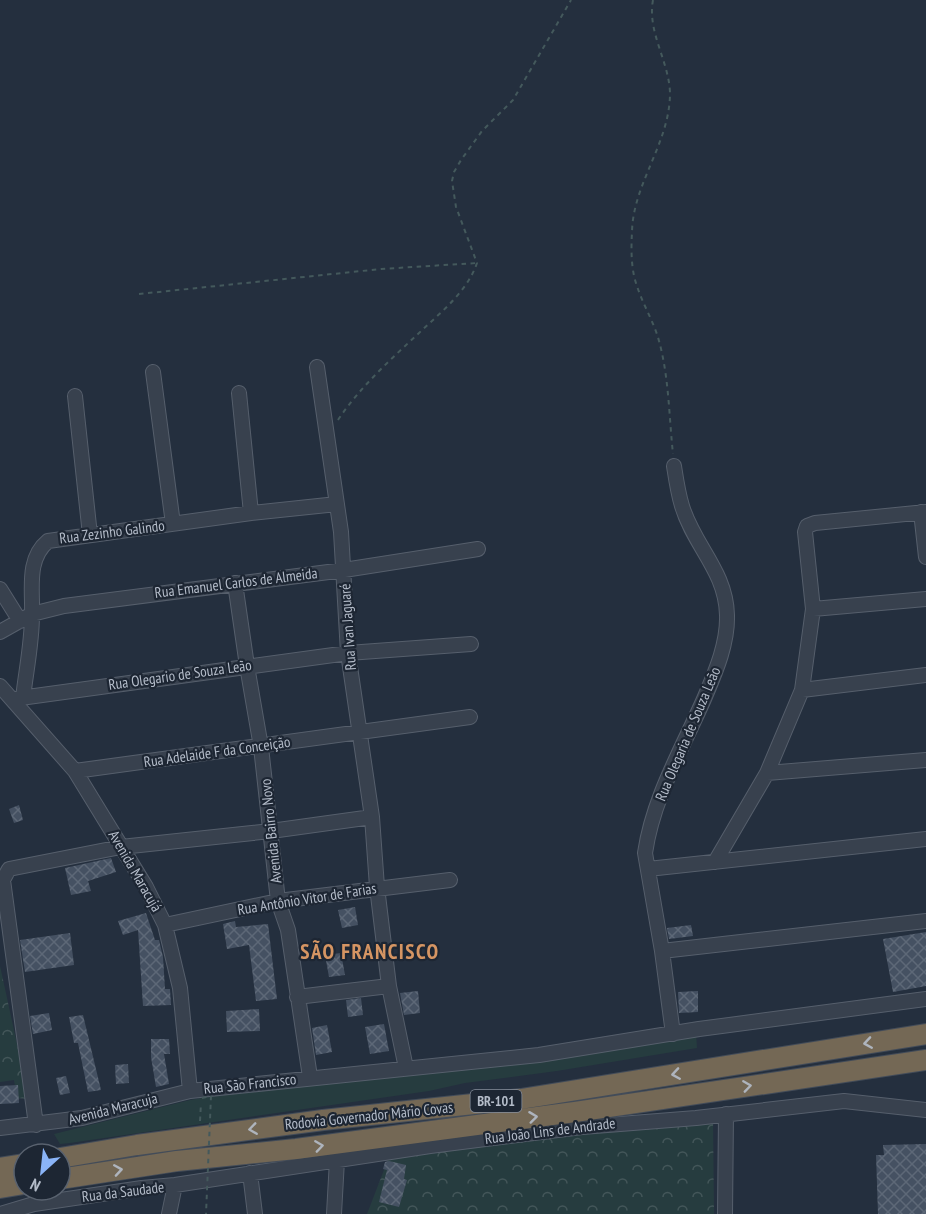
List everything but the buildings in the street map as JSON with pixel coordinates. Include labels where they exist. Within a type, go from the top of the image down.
[{"type":"highway","name":"Rodovia Governador Mário Covas","points":[[72,1156],[322,1120],[521,1099],[926,1034]]},
{"type":"highway","name":"Rodovia Governador Mário Covas","points":[[72,1177],[177,1161],[296,1149],[575,1112],[926,1060]]},
{"type":"street","name":"Rua Ivan Jaguaré","points":[[317,368],[337,504],[344,570],[348,653],[372,817],[390,986],[406,1068]]},
{"type":"street","points":[[153,372],[173,524]]},
{"type":"street","points":[[239,393],[251,513]]},
{"type":"street","points":[[75,396],[90,535]]},
{"type":"street","name":"Rua Olegaria de Souza Leão","points":[[672,1034],[662,951],[645,853],[650,826],[662,790],[715,674],[724,644],[727,617],[720,578],[682,507],[675,466]]},
{"type":"street","name":"Rua Zezinho Galindo","points":[[18,699],[31,581],[39,551],[44,544],[54,539],[337,504]]},
{"type":"street","points":[[715,862],[767,773],[802,690],[813,609],[805,532],[807,526],[815,523],[924,512],[926,557]]},
{"type":"street","name":"Rua Emanuel Carlos de Almeida","points":[[0,633],[26,618],[64,606],[344,570],[478,549]]},
{"type":"street","name":"Avenida Bairro Novo","points":[[235,583],[261,747],[278,901],[288,930],[310,1077]]},
{"type":"street","points":[[0,589],[26,618]]},
{"type":"street","points":[[813,609],[926,599]]},
{"type":"street","name":"Rua Olegario de Souza Leão","points":[[18,699],[348,653],[471,644]]},
{"type":"street","points":[[802,690],[926,675]]},
{"type":"street","name":"Avenida Maracujá","points":[[0,686],[18,699],[75,771],[146,887],[165,925],[180,988],[196,1094]]},
{"type":"street","name":"Rua Adelaide F da Conceição","points":[[75,771],[470,717]]},
{"type":"street","points":[[767,773],[926,760]]},
{"type":"street","points":[[36,1125],[8,928],[4,876],[9,869],[121,847],[271,831],[372,817]]},
{"type":"street","points":[[648,869],[926,839]]},
{"type":"street","name":"Rua Antônio Vitor de Farias","points":[[165,925],[278,901],[450,880]]},
{"type":"street","points":[[662,951],[926,921]]},
{"type":"street","points":[[297,997],[390,986]]},
{"type":"street","name":"Rua São Francisco","points":[[196,1094],[310,1077],[539,1055],[926,999]]},
{"type":"street","name":"Avenida Maracuja","points":[[0,1128],[82,1118],[196,1094]]},
{"type":"street","name":"Rua João Lins de Andrade","points":[[175,1185],[582,1126],[657,1122],[844,1101],[926,1110]]},
{"type":"street","points":[[725,1214],[726,1114]]},
{"type":"street","points":[[334,1214],[337,1160]]},
{"type":"street","points":[[250,1173],[255,1214]]},
{"type":"street","points":[[169,1214],[175,1185]]},
{"type":"street","name":"Rua da Saudade","points":[[0,1214],[34,1204],[175,1185]]},
{"type":"path","points":[[338,421],[358,394],[382,369],[458,296],[472,275],[477,263],[452,193],[454,172],[482,131],[513,100],[571,0]]},
{"type":"path","points":[[653,0],[651,18],[670,92],[663,136],[646,174],[637,202],[632,230],[632,266],[636,285],[658,339],[663,358],[675,466]]},
{"type":"path","points":[[139,294],[381,269],[477,263]]},
{"type":"path","points":[[200,1136],[196,1094],[211,1096],[206,1214]]},
{"type":"green space","points":[[0,966],[29,1099],[17,1098],[14,1080],[0,1082]]},
{"type":"green space","points":[[696,1032],[697,1048],[557,1071],[72,1143],[59,1142],[54,1134],[190,1100],[304,1081]]},
{"type":"green space","points":[[713,1120],[714,1214],[367,1214],[389,1157],[603,1126]]},
{"type":"district","name":"SÃO FRANCISCO","points":[[370,952]]}]
